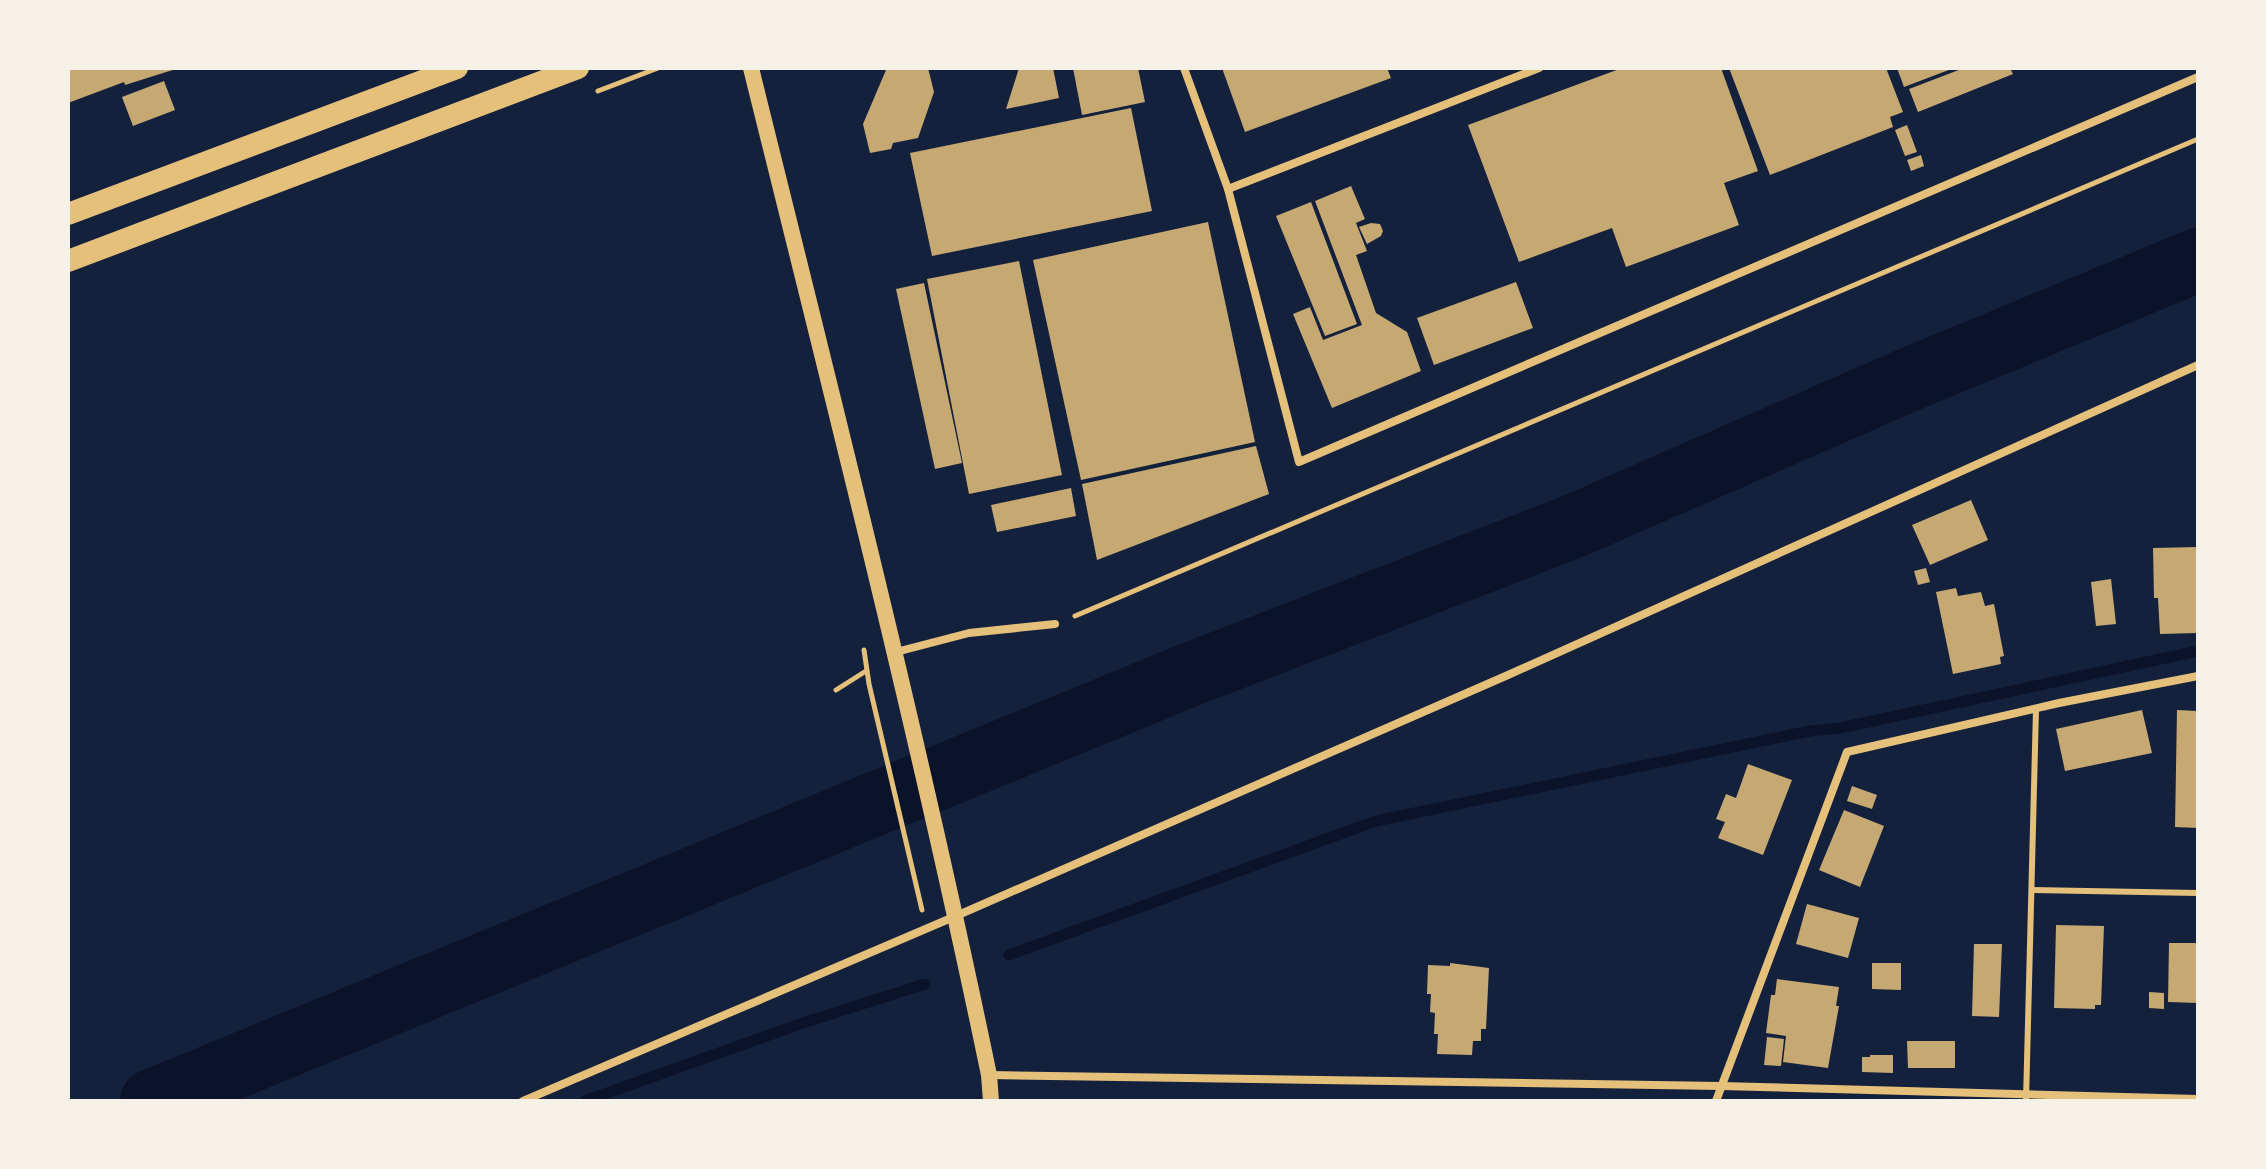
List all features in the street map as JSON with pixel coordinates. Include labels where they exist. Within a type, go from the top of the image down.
[{"type":"highway","points":[[68,214],[457,68]]},
{"type":"highway","points":[[68,261],[578,68]]},
{"type":"main road","points":[[751,68],[898,660],[956,916],[989,1075],[991,1101]]},
{"type":"street","points":[[1184,68],[1228,189],[1299,462],[2198,77]]},
{"type":"street","points":[[1228,189],[1539,68]]},
{"type":"street","points":[[523,1101],[1508,675],[2198,365]]},
{"type":"street","points":[[898,660],[969,633],[1055,624]]},
{"type":"street","points":[[1716,1101],[1847,752],[2198,676]]},
{"type":"street","points":[[989,1075],[1721,1086],[2026,1098],[2198,1099]]},
{"type":"lane","points":[[2026,1098],[2036,709]]},
{"type":"lane","points":[[2032,890],[2198,893]]},
{"type":"path","points":[[1055,624],[2198,139]]},
{"type":"path","points":[[836,690],[898,660]]},
{"type":"path","points":[[869,684],[914,878]]},
{"type":"building","points":[[68,68],[179,68],[125,85],[124,82],[68,103]]},
{"type":"building","points":[[928,68],[934,92],[918,138],[893,143],[891,149],[870,153],[863,124],[886,70]]},
{"type":"building","points":[[1019,68],[1053,68],[1059,98],[1006,109]]},
{"type":"building","points":[[1073,68],[1138,68],[1145,102],[1082,115]]},
{"type":"building","points":[[1222,68],[1387,68],[1391,78],[1245,132]]},
{"type":"building","points":[[1622,68],[1721,68],[1758,171],[1724,183],[1739,225],[1626,267],[1612,228],[1519,262],[1468,125]]},
{"type":"building","points":[[1729,68],[1886,68],[1903,112],[1890,117],[1893,127],[1770,175]]},
{"type":"building","points":[[1897,68],[1954,68],[1904,87]]},
{"type":"building","points":[[1964,68],[2010,68],[2013,74],[1918,112],[1909,89]]},
{"type":"building","points":[[164,81],[175,110],[133,126],[122,97]]},
{"type":"building","points":[[1131,108],[1152,211],[932,256],[910,153]]},
{"type":"building","points":[[1907,125],[1917,152],[1905,156],[1895,130]]},
{"type":"building","points":[[1921,155],[1924,166],[1911,171],[1907,160]]},
{"type":"building","points":[[1351,186],[1365,219],[1356,223],[1367,251],[1356,255],[1376,313],[1407,332],[1421,371],[1332,408],[1293,314],[1310,307],[1323,340],[1362,325],[1315,201]]},
{"type":"building","points":[[1311,202],[1357,324],[1325,336],[1276,216]]},
{"type":"building","points":[[1208,222],[1255,442],[1081,480],[1033,260]]},
{"type":"building","points":[[1380,224],[1383,231],[1381,236],[1367,244],[1359,227]]},
{"type":"building","points":[[1019,261],[1062,475],[969,494],[927,279]]},
{"type":"building","points":[[1516,282],[1533,328],[1434,365],[1417,318]]},
{"type":"building","points":[[924,283],[962,463],[935,469],[896,289]]},
{"type":"building","points":[[1256,446],[1269,494],[1097,560],[1082,484]]},
{"type":"building","points":[[1071,488],[1076,516],[997,532],[991,505]]},
{"type":"building","points":[[1971,500],[1988,540],[1930,565],[1912,525]]},
{"type":"building","points":[[2198,547],[2198,633],[2160,634],[2158,598],[2154,598],[2153,548]]},
{"type":"building","points":[[1926,568],[1930,582],[1918,585],[1914,571]]},
{"type":"building","points":[[2111,579],[2116,624],[2096,626],[2091,582]]},
{"type":"building","points":[[1956,588],[1958,596],[1981,592],[1985,606],[1994,604],[2004,656],[2000,657],[2001,664],[1953,674],[1936,592]]},
{"type":"building","points":[[2142,710],[2152,753],[2065,771],[2056,729]]},
{"type":"building","points":[[2177,710],[2198,711],[2198,828],[2175,827]]},
{"type":"building","points":[[1748,764],[1792,780],[1763,855],[1718,838],[1725,822],[1716,819],[1726,794],[1736,798]]},
{"type":"building","points":[[1852,786],[1877,795],[1872,809],[1847,801]]},
{"type":"building","points":[[1844,810],[1884,826],[1860,887],[1819,870]]},
{"type":"building","points":[[1807,904],[1859,918],[1848,958],[1796,944]]},
{"type":"building","points":[[2056,925],[2104,926],[2101,1005],[2095,1005],[2095,1009],[2054,1008]]},
{"type":"building","points":[[2169,943],[2198,943],[2198,1003],[2168,1002]]},
{"type":"building","points":[[1974,944],[2002,944],[1999,1017],[1972,1016]]},
{"type":"building","points":[[1450,963],[1489,968],[1486,1029],[1481,1029],[1481,1041],[1473,1041],[1472,1055],[1437,1054],[1435,1013],[1430,1012],[1431,994],[1427,994],[1428,965],[1450,966]]},
{"type":"building","points":[[1872,963],[1901,963],[1901,990],[1872,989]]},
{"type":"building","points":[[1777,979],[1839,987],[1836,1006],[1839,1006],[1828,1068],[1783,1062],[1786,1036],[1766,1033],[1771,995],[1775,995]]},
{"type":"building","points":[[2149,992],[2164,993],[2164,1009],[2149,1008]]},
{"type":"building","points":[[1767,1037],[1784,1039],[1781,1066],[1764,1065]]},
{"type":"building","points":[[1907,1041],[1955,1041],[1955,1068],[1908,1068]]},
{"type":"building","points":[[1893,1055],[1893,1073],[1862,1072],[1862,1057]]},
{"type":"waterway","points":[[152,1101],[1189,675],[1574,526],[1908,380],[2198,260]]},
{"type":"waterway","points":[[1009,955],[1376,821],[1810,731],[1840,728],[2198,651]]},
{"type":"waterway","points":[[585,1101],[803,1023],[925,984]]}]
